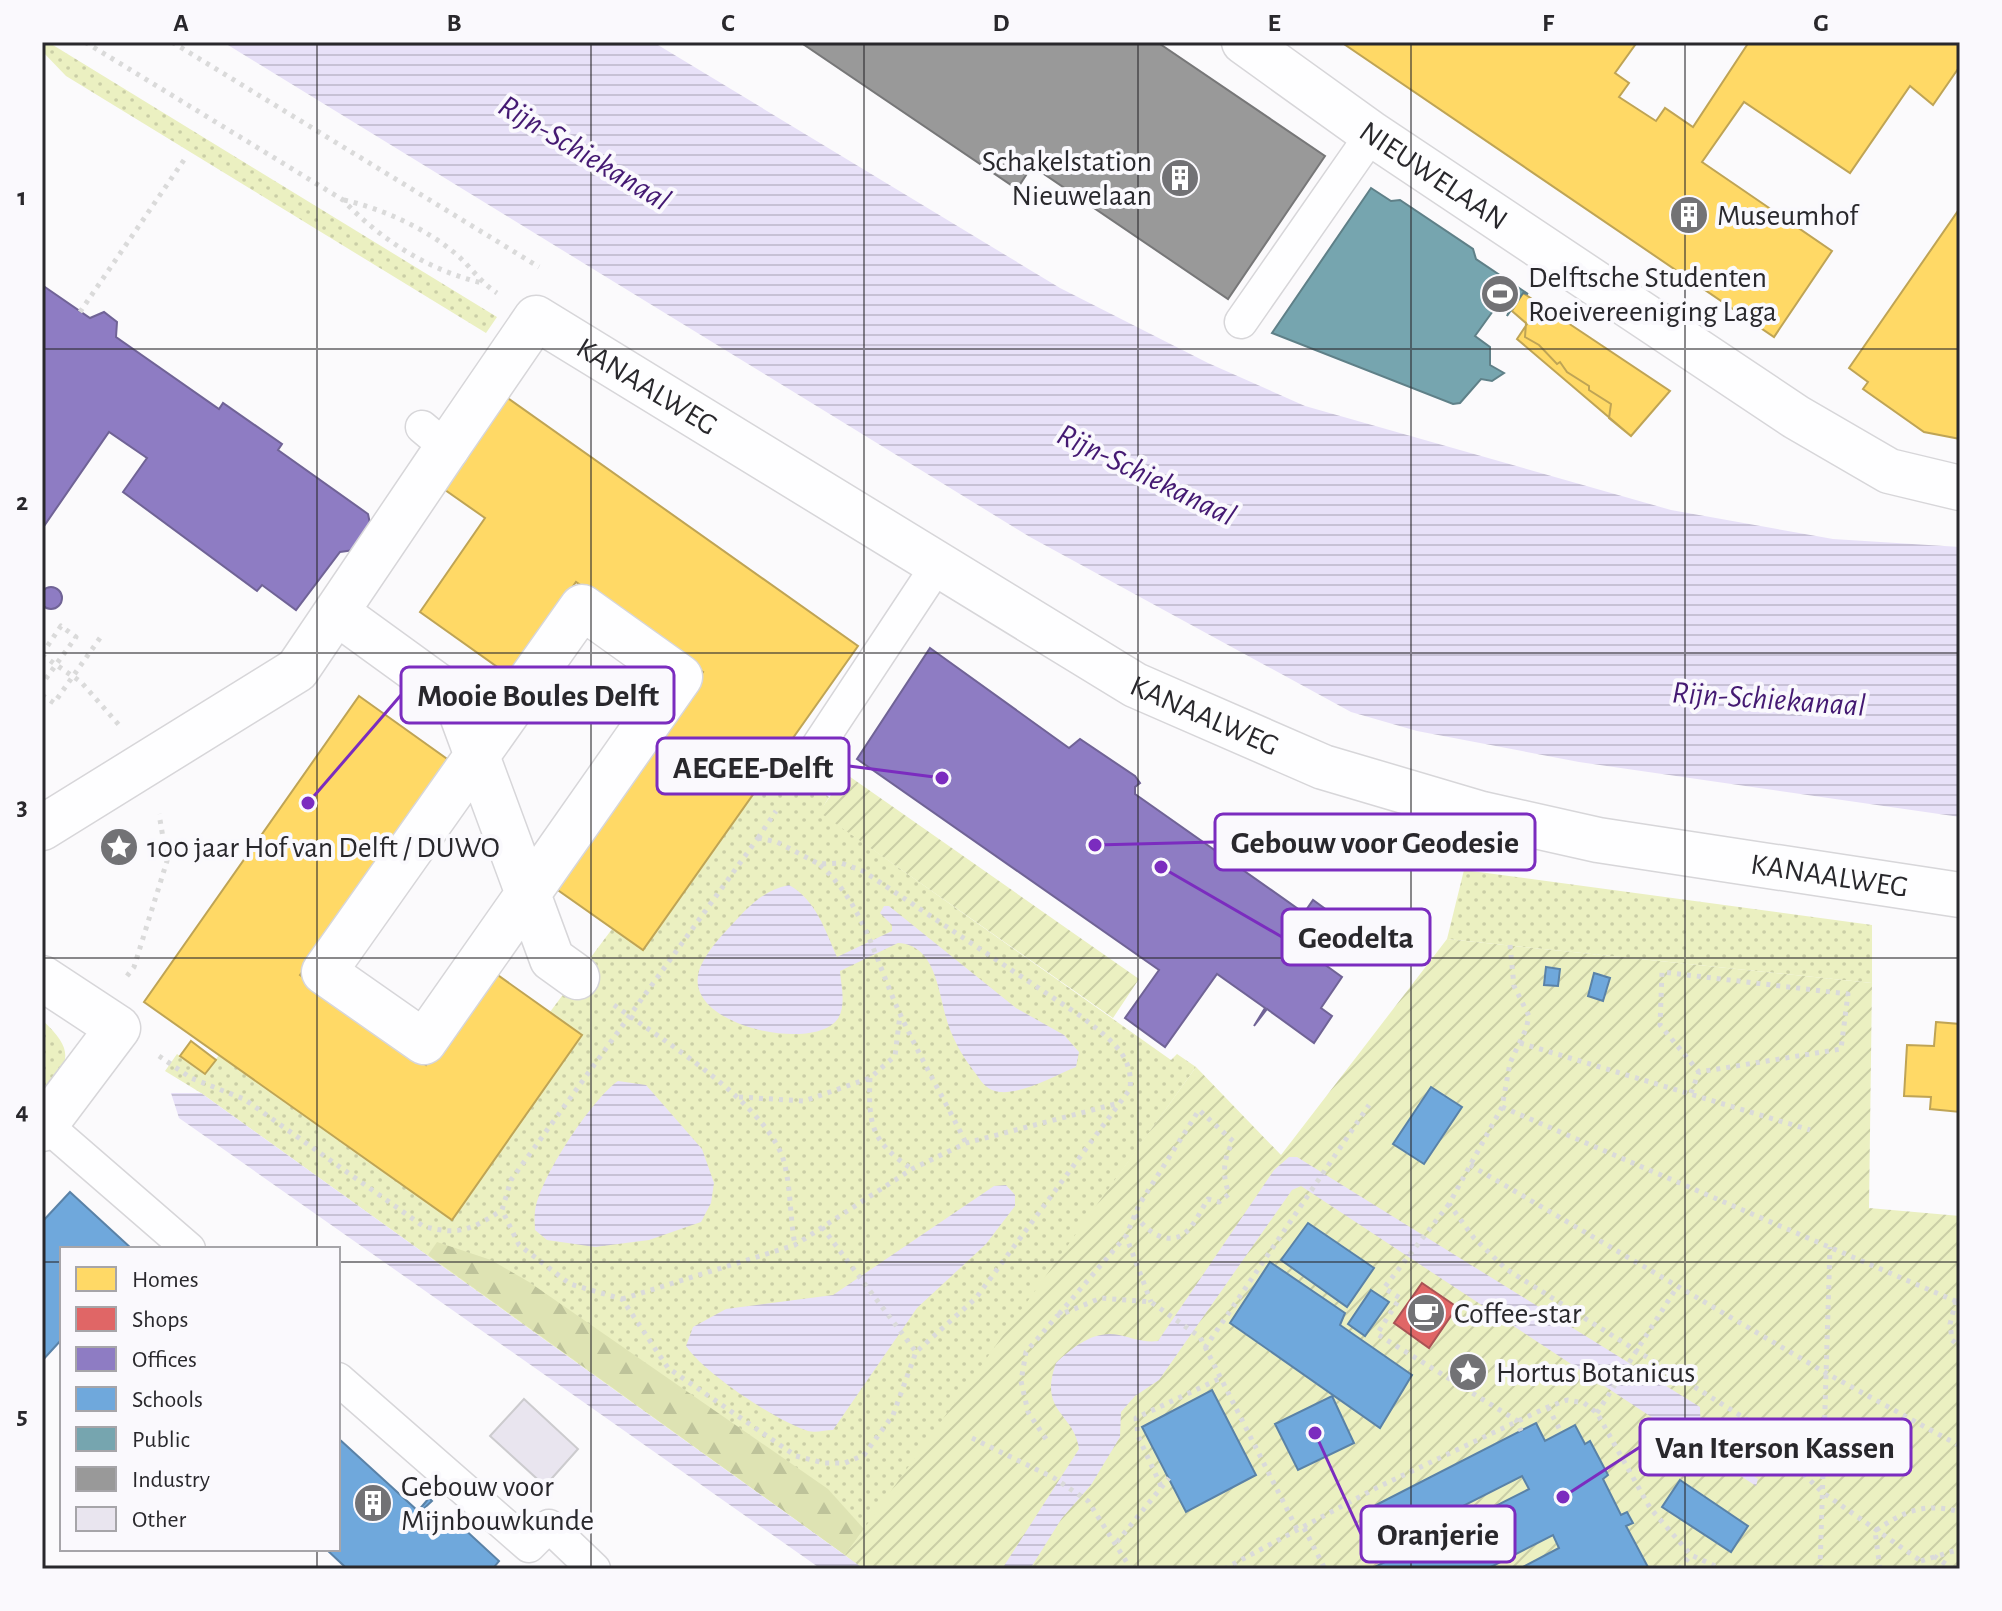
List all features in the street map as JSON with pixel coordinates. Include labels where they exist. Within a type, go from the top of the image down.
[{"type":"street","name":"NIEUWELAAN","points":[[1244,42],[1372,134],[1796,417],[1889,471],[1960,488]]},
{"type":"street","name":"KANAALWEG","points":[[336,612],[434,438],[536,318],[1135,685],[1323,767],[1482,814],[1598,840],[1960,895]]},
{"type":"street","points":[[582,607],[680,677],[528,893],[424,1042],[324,972],[582,607]]},
{"type":"street","points":[[42,828],[297,670],[336,612],[456,699],[552,959],[593,989]]},
{"type":"street","points":[[42,978],[118,1028],[44,1127]]},
{"type":"lane","points":[[1241,322],[1372,134]]},
{"type":"lane","points":[[798,776],[937,566]]},
{"type":"lane","points":[[44,1127],[187,1247]]},
{"type":"lane","points":[[340,1381],[529,1546],[549,1526],[594,1569]]},
{"type":"path","points":[[85,42],[343,200],[370,228],[445,275],[482,283],[456,254],[382,209],[343,200]]},
{"type":"path","points":[[172,42],[541,268]]},
{"type":"path","points":[[80,312],[184,160]]},
{"type":"path","points":[[42,684],[57,664],[76,637],[61,626],[42,654],[57,664],[73,676],[150,761],[167,861],[134,967],[97,1015]]},
{"type":"path","points":[[42,695],[54,703],[100,638]]},
{"type":"path","points":[[170,1063],[191,1078],[244,1099],[423,1226],[453,1234],[479,1226],[502,1210],[511,1180],[758,838],[777,842],[819,864],[842,884],[880,961],[900,1015],[966,1143]]},
{"type":"path","points":[[622,1299],[668,1368],[796,1456],[824,1463],[845,1463],[864,1455],[893,1415],[916,1352],[976,1298],[1130,1089],[1132,1072],[1127,1060],[1115,1044],[1082,1017],[863,871],[841,863],[819,864]]},
{"type":"path","points":[[1510,945],[1514,986],[1529,1016],[1510,1063],[1502,1107],[1449,1204],[1384,1288],[1400,1298],[1377,1334],[1516,1420],[1521,1431]]},
{"type":"path","points":[[1662,972],[1848,994],[1841,1049],[1699,1072],[1660,1025],[1662,972]]},
{"type":"path","points":[[593,989],[738,1097],[766,1124],[785,1164],[795,1245]]},
{"type":"path","points":[[738,1097],[804,1101],[870,1078],[895,1056],[900,1015]]},
{"type":"path","points":[[1520,1043],[1810,1130]]},
{"type":"path","points":[[1691,1093],[1699,1072]]},
{"type":"path","points":[[870,1078],[869,1113],[884,1150],[912,1169]]},
{"type":"path","points":[[502,1210],[519,1245],[570,1284],[622,1299],[795,1245],[912,1169],[966,1143],[1120,1103]]},
{"type":"path","points":[[1205,1348],[1369,1105]]},
{"type":"path","points":[[1502,1107],[1958,1302],[1950,1324],[1952,1340],[1960,1347]]},
{"type":"path","points":[[1046,1439],[1028,1412],[1021,1381],[1026,1352],[1126,1236],[1135,1215],[1199,1110],[1233,1141],[1225,1157],[1223,1176],[1229,1194],[1219,1202],[1208,1199],[1186,1233],[1168,1238],[1150,1232],[1135,1215]]},
{"type":"path","points":[[1470,1165],[1826,1373],[1960,1446]]},
{"type":"path","points":[[1449,1204],[1474,1238],[1506,1269],[1635,1353],[1749,1421],[1822,1492],[1921,1561]]},
{"type":"path","points":[[822,1227],[916,1352]]},
{"type":"path","points":[[1126,1236],[1151,1302]]},
{"type":"path","points":[[1820,1569],[1830,1247]]},
{"type":"path","points":[[1597,1413],[1677,1287]]},
{"type":"path","points":[[1057,1316],[1101,1298],[1151,1302],[1200,1337],[1219,1379],[1325,1569]]},
{"type":"path","points":[[1161,1486],[1138,1436],[1136,1418],[1219,1379]]},
{"type":"path","points":[[1224,1569],[1378,1487],[1516,1420],[1567,1400],[1584,1403],[1597,1413],[1650,1508],[1691,1555],[1722,1569]]},
{"type":"path","points":[[1548,1407],[1561,1432]]},
{"type":"path","points":[[972,1438],[1054,1478],[1088,1501],[1117,1542],[1131,1569]]},
{"type":"path","points":[[1117,1542],[1169,1478]]},
{"type":"path","points":[[1875,1531],[1901,1513],[1930,1505],[1960,1512]]},
{"type":"path","points":[[1875,1531],[1880,1569]]},
{"type":"path","points":[[1921,1561],[1960,1549]]},
{"type":"path","points":[[1950,1551],[1960,1557]]},
{"type":"path","points":[[1679,1569],[1691,1555]]},
{"type":"path","points":[[1934,1556],[1953,1569]]},
{"type":"path","points":[[1920,1569],[1921,1561]]},
{"type":"green space","points":[[42,42],[48,42],[497,317],[486,333],[66,76],[42,51]]},
{"type":"green space","points":[[776,761],[829,797],[820,812],[1171,1060],[1177,1054],[1196,1067],[1066,1249],[864,1569],[201,1093],[165,1071],[177,1054],[205,1074],[219,1055],[452,1219],[582,1035],[550,1012],[612,929],[643,950]]},
{"type":"green space","points":[[846,774],[1139,979],[1113,1018],[819,812]]},
{"type":"green space","points":[[1464,870],[1872,925],[1872,983],[1447,939]]},
{"type":"green space","name":"Hortus Botanicus","points":[[1447,939],[1872,983],[1869,1208],[1960,1216],[1960,1569],[862,1569],[845,1555],[1196,1067],[1281,1155]]},
{"type":"green space","points":[[42,1020],[60,1040],[65,1057],[59,1075],[42,1096]]},
{"type":"green space","points":[[437,1242],[491,1260],[529,1282],[828,1489],[864,1529],[845,1555],[428,1255]]},
{"type":"water","name":"Rijn-Schiekanaal","points":[[223,42],[653,42],[1060,288],[1208,363],[1305,406],[1671,510],[1833,539],[1960,547],[1960,817],[1579,762],[1417,731],[1351,712],[1030,537]]},
{"type":"water","points":[[789,885],[813,907],[837,957],[892,931],[892,925],[880,913],[884,906],[889,906],[1016,1008],[1064,1035],[1079,1052],[1076,1067],[1018,1090],[1000,1092],[989,1088],[953,1038],[930,964],[912,946],[898,943],[840,971],[841,1012],[834,1023],[819,1031],[773,1033],[727,1018],[709,1005],[699,989],[701,966],[719,939],[747,909],[770,892]]},
{"type":"water","points":[[618,1081],[646,1085],[702,1149],[714,1183],[711,1203],[701,1222],[649,1240],[595,1247],[547,1240],[535,1230],[538,1198],[568,1141],[594,1105]]},
{"type":"water","points":[[171,1093],[201,1093],[864,1569],[821,1569],[179,1118]]},
{"type":"water","points":[[1289,1157],[1297,1157],[1700,1407],[1701,1439],[1758,1479],[1756,1486],[1301,1186],[1292,1190],[1159,1380],[1135,1396],[1121,1412],[1120,1437],[1091,1485],[1062,1518],[1030,1569],[1002,1569],[1079,1449],[1076,1437],[1051,1392],[1056,1363],[1077,1346],[1101,1335],[1158,1341],[1274,1170]]},
{"type":"water","points":[[1006,1185],[1015,1195],[1015,1206],[986,1244],[917,1308],[833,1430],[808,1431],[778,1417],[708,1370],[686,1346],[693,1327],[726,1309],[833,1295],[994,1186]]},
{"type":"building: Homes","name":"Museumhof","points":[[1341,42],[1630,42],[1635,45],[1615,73],[1629,83],[1619,97],[1656,121],[1665,108],[1693,127],[1749,42],[1960,42],[1960,66],[1933,105],[1910,86],[1850,173],[1744,102],[1702,162],[1832,251],[1774,337]]},
{"type":"building: Homes","points":[[1960,208],[1960,439],[1924,432],[1863,389],[1868,382],[1849,368]]},
{"type":"building: Homes","points":[[1523,293],[1670,391],[1631,436],[1609,418],[1611,404],[1589,390],[1589,386],[1525,337],[1526,323],[1512,311]]},
{"type":"building: Homes","points":[[1523,293],[1670,391],[1631,436],[1517,339],[1527,324],[1512,311]]},
{"type":"building: Homes","points":[[502,394],[858,646],[643,950],[552,886],[703,672],[576,582],[510,676],[420,612],[485,518],[438,485]]},
{"type":"building: Homes","points":[[359,696],[450,761],[300,975],[426,1065],[492,971],[582,1035],[452,1220],[144,1002]]},
{"type":"building: Homes","points":[[1936,1022],[1960,1024],[1960,1112],[1930,1109],[1931,1097],[1904,1096],[1907,1045],[1934,1046]]},
{"type":"building: Homes","points":[[191,1041],[216,1060],[205,1074],[180,1056]]},
{"type":"building: Shops","points":[[1422,1283],[1457,1307],[1429,1348],[1394,1323]]},
{"type":"building: Offices","points":[[42,285],[90,318],[104,312],[117,322],[116,337],[219,409],[223,403],[282,444],[278,450],[368,514],[372,533],[361,549],[340,552],[296,610],[262,585],[257,591],[123,492],[147,458],[109,432],[42,529]]},
{"type":"building: Offices","points":[[51,587],[59,590],[62,598],[59,606],[51,609],[43,606],[40,598],[43,590]]},
{"type":"building: Offices","points":[[930,648],[1069,748],[1080,739],[1135,776],[1140,783],[1135,787],[1135,794],[1304,913],[1313,900],[1350,927],[1324,964],[1342,977],[1321,1008],[1332,1016],[1314,1043],[1267,1009],[1254,1026],[1265,1008],[1217,974],[1165,1047],[1125,1018],[1159,970],[857,759]]},
{"type":"building: Schools","points":[[1546,967],[1560,969],[1558,986],[1544,985]]},
{"type":"building: Schools","points":[[1594,973],[1610,978],[1603,1001],[1588,996]]},
{"type":"building: Schools","points":[[1431,1087],[1462,1107],[1424,1164],[1393,1144]]},
{"type":"building: Schools","points":[[70,1192],[130,1247],[60,1247],[60,1341],[42,1361],[42,1222]]},
{"type":"building: Schools","points":[[1308,1223],[1374,1268],[1347,1307],[1281,1260]]},
{"type":"building: Schools","points":[[1270,1262],[1345,1313],[1340,1325],[1412,1375],[1380,1428],[1230,1323]]},
{"type":"building: Schools","points":[[1371,1290],[1389,1302],[1365,1336],[1348,1324]]},
{"type":"building: Schools","points":[[1212,1390],[1256,1475],[1186,1512],[1142,1427]]},
{"type":"building: Schools","points":[[1332,1396],[1354,1443],[1298,1470],[1275,1424]]},
{"type":"building: Schools","points":[[1536,1423],[1545,1441],[1575,1425],[1585,1444],[1590,1441],[1608,1475],[1603,1479],[1621,1515],[1627,1512],[1633,1523],[1626,1526],[1649,1569],[1519,1569],[1559,1548],[1553,1535],[1487,1569],[1371,1569],[1529,1489],[1522,1476],[1394,1541],[1376,1505]]},
{"type":"building: Schools","name":"Gebouw voor Mijnbouwkunde","points":[[340,1440],[418,1511],[429,1498],[432,1501],[419,1513],[436,1528],[448,1514],[499,1561],[495,1566],[498,1569],[342,1569],[344,1566],[328,1551],[340,1551]]},
{"type":"building: Schools","points":[[1680,1480],[1748,1526],[1731,1552],[1662,1507]]},
{"type":"building: Public","points":[[1371,188],[1391,201],[1400,200],[1473,249],[1476,259],[1528,294],[1523,293],[1507,316],[1509,311],[1498,304],[1475,336],[1490,347],[1490,365],[1504,373],[1492,381],[1481,379],[1460,403],[1453,404],[1272,333]]},
{"type":"building: Industry","name":"Schakelstation Nieuwelaan","points":[[800,42],[1157,42],[1325,156],[1228,299],[1032,166],[1017,189]]},
{"type":"building: Other","points":[[524,1399],[578,1449],[545,1486],[490,1436]]},
{"type":"place","name":"Schakelstation Nieuwelaan","points":[[1180,178]]},
{"type":"place","name":"Museumhof","points":[[1689,215]]},
{"type":"place","name":"Delftsche Studenten Roeivereeniging Laga","points":[[1500,294]]},
{"type":"place","name":"AEGEE-Delft","points":[[942,778]]},
{"type":"place","name":"Mooie Boules Delft","points":[[308,803]]},
{"type":"place","name":"Gebouw voor Geodesie","points":[[1095,845]]},
{"type":"place","name":"100 jaar Hof van Delft / DUWO","points":[[119,847]]},
{"type":"place","name":"Geodelta","points":[[1161,867]]},
{"type":"place","name":"Coffee-star","points":[[1426,1313]]},
{"type":"place","name":"Hortus Botanicus","points":[[1468,1372]]},
{"type":"place","name":"Oranjerie","points":[[1315,1433]]},
{"type":"place","name":"Van Iterson Kassen","points":[[1563,1497]]},
{"type":"place","name":"Gebouw voor Mijnbouwkunde","points":[[373,1503]]}]
